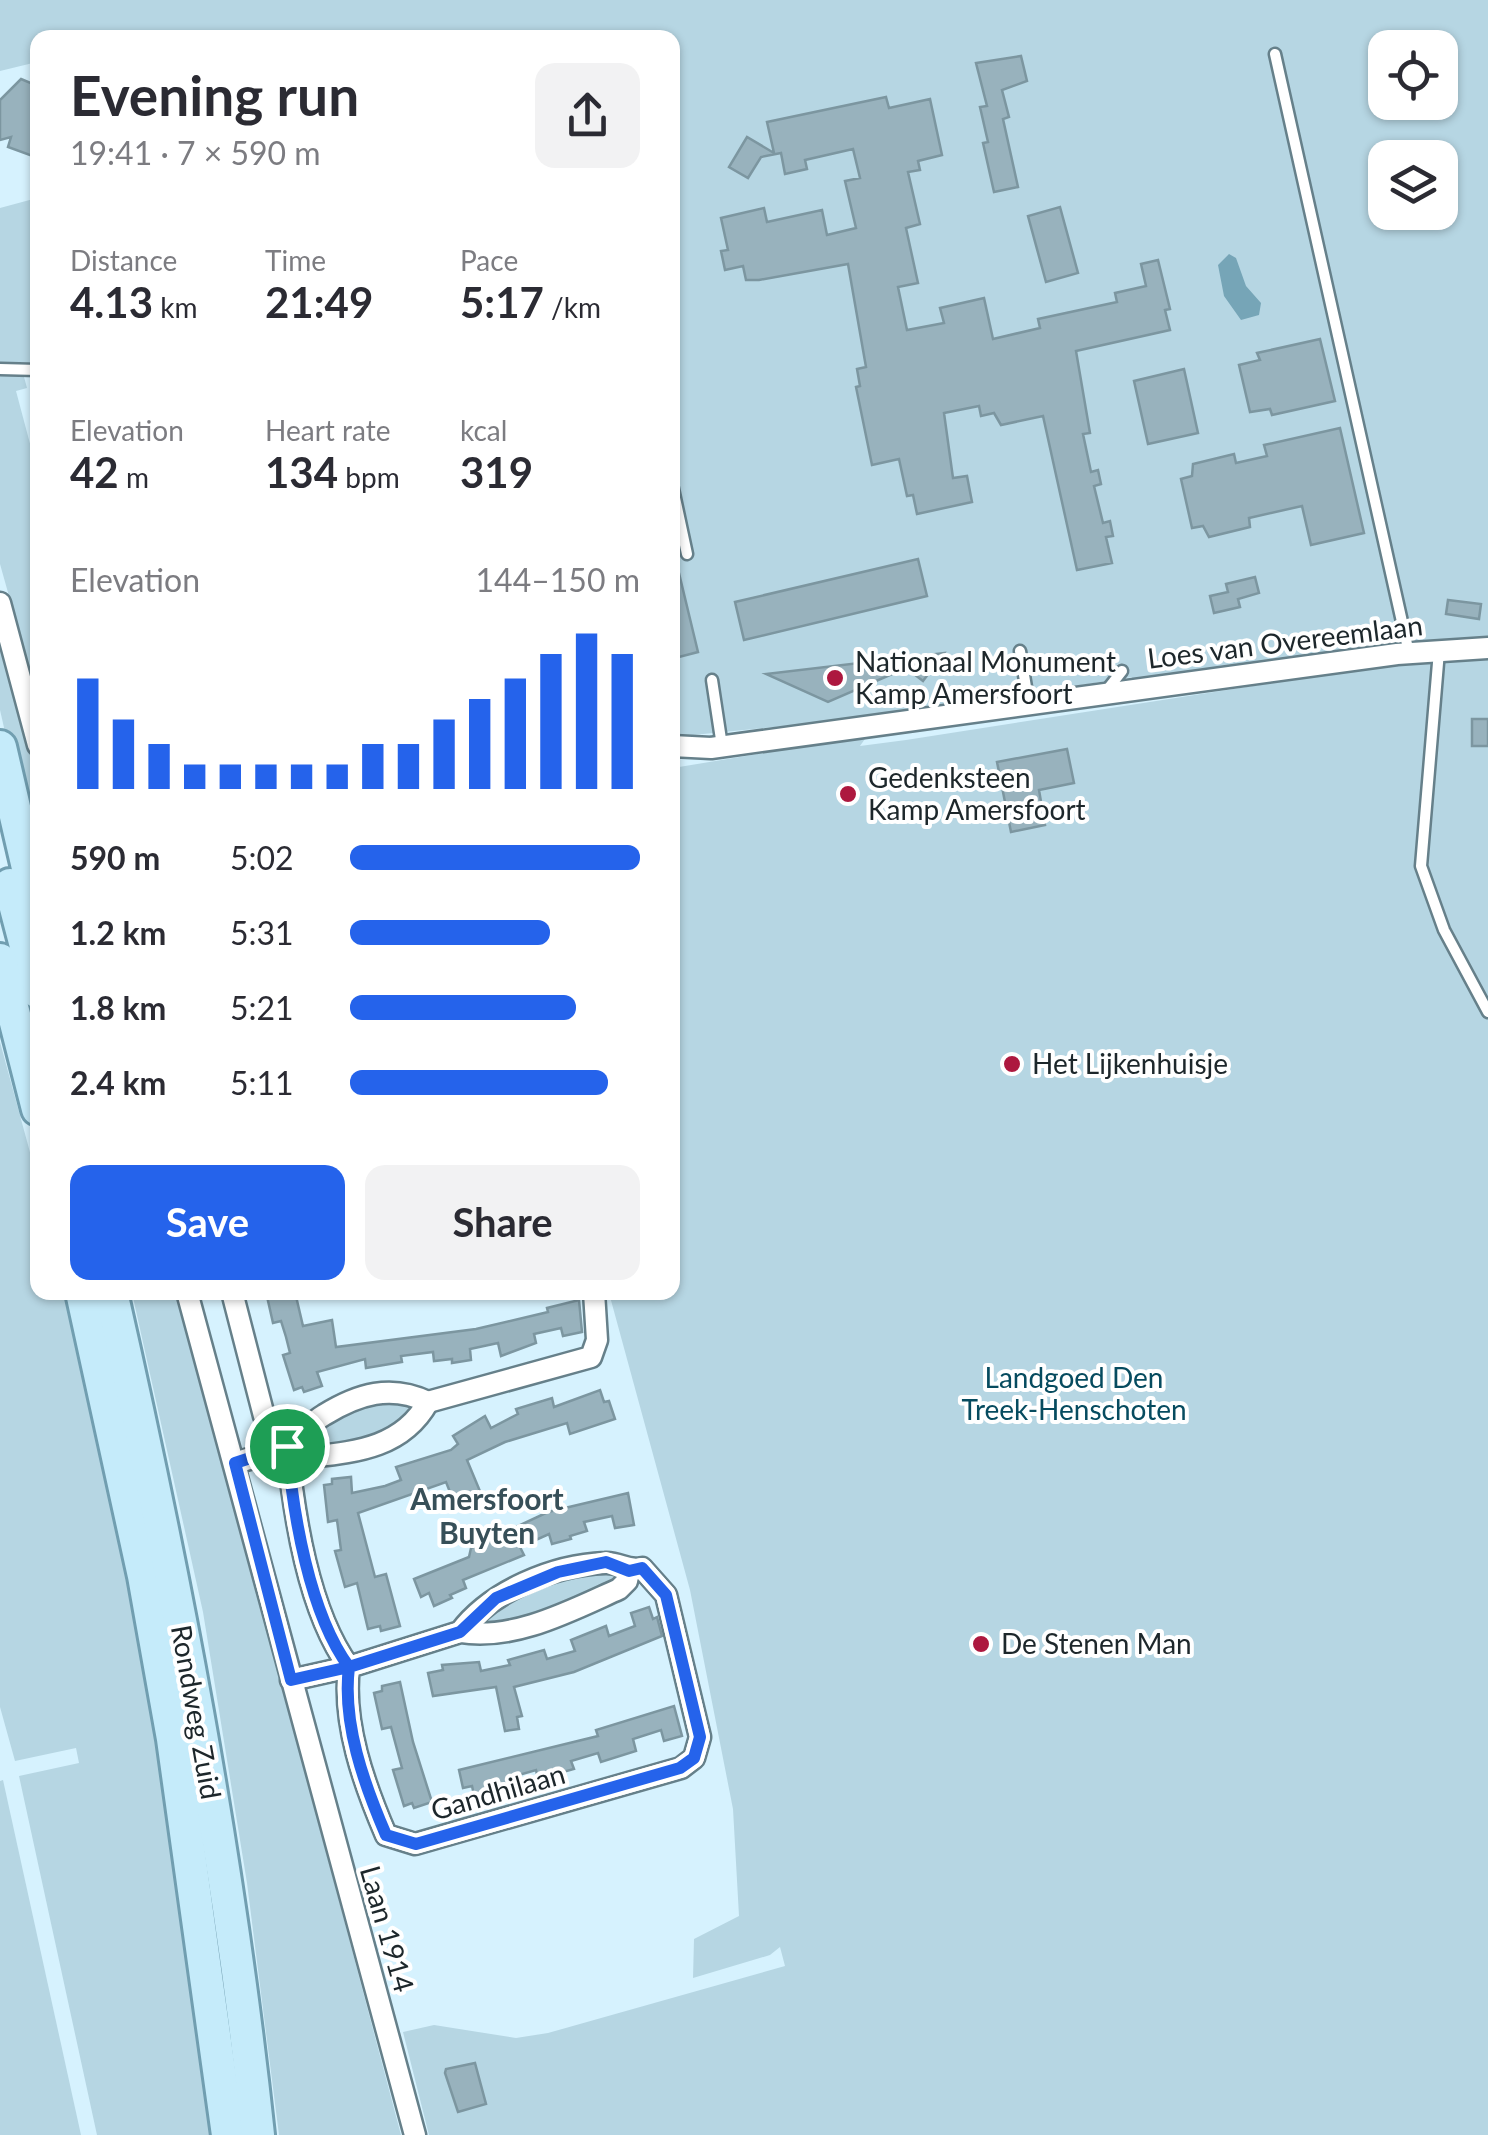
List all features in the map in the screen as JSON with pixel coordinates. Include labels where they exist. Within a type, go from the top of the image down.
[{"type":"main road","points":[[0,747],[30,876]]},
{"type":"main road","points":[[0,848],[30,962]]},
{"type":"main road","points":[[0,960],[30,1078]]},
{"type":"main road","name":"Rondweg Zuid","points":[[84,1300],[144,1576],[173,1738],[228,2135]]},
{"type":"main road","name":"Rondweg Zuid","points":[[113,1300],[167,1549],[196,1706],[258,2135]]},
{"type":"street","points":[[0,602],[30,710]]},
{"type":"street","name":"Loes van Overeemlaan","points":[[680,746],[723,746],[1409,653],[1488,648]]},
{"type":"street","name":"Laan 1914","points":[[189,1300],[414,2135]]},
{"type":"street","points":[[234,1300],[264,1416],[287,1446],[302,1458],[379,1444],[416,1423],[428,1402]]},
{"type":"street","points":[[235,1463],[287,1446],[324,1415],[390,1390],[428,1402],[592,1357],[597,1340],[594,1300]]},
{"type":"street","points":[[287,1446],[298,1530],[332,1644],[349,1667],[291,1680]]},
{"type":"street","name":"Gandhilaan","points":[[460,1632],[496,1598],[545,1576],[606,1562],[629,1571],[642,1568],[666,1595],[700,1737],[694,1758],[680,1768],[416,1844],[386,1835],[368,1794],[345,1696],[349,1667],[460,1632],[483,1634],[552,1618],[618,1589],[627,1581],[629,1571]]},
{"type":"lane","points":[[1275,54],[1409,653]]},
{"type":"lane","points":[[0,369],[30,370]]},
{"type":"lane","points":[[680,524],[686,554]]},
{"type":"lane","points":[[1020,651],[1030,706]]},
{"type":"lane","points":[[1439,651],[1420,866],[1444,930],[1488,1012]]},
{"type":"lane","points":[[1103,694],[1122,672]]},
{"type":"lane","points":[[712,680],[723,746]]},
{"type":"green space","name":"Landgoed Den Treek-Henschoten","points":[[0,0],[1488,0],[1488,2135],[429,2135],[403,2032],[434,2025],[516,2038],[548,2033],[785,1966],[780,1947],[770,1955],[693,1978],[694,1939],[739,1916],[733,1809],[690,1590],[611,1300],[680,1300],[680,767],[867,736],[860,746],[906,740],[1413,661],[1126,690],[1132,677],[884,716],[680,736],[680,30],[30,30],[30,64],[0,71]]},
{"type":"green space","points":[[30,200],[30,363],[20,362],[27,388],[16,391],[30,444],[30,671],[0,564],[0,208]]},
{"type":"green space","points":[[0,629],[30,741],[30,841],[0,710]]},
{"type":"green space","points":[[0,1042],[30,1152],[30,1300],[67,1300],[132,1606],[185,1923],[211,2135],[97,2135],[19,1776],[79,1763],[76,1748],[15,1761],[0,1707]]},
{"type":"green space","points":[[134,1300],[180,1300],[401,2135],[279,2135],[247,1883],[203,1612]]},
{"type":"green space","points":[[367,1402],[411,1403],[414,1416],[392,1433],[304,1451],[299,1441],[319,1426]]},
{"type":"green space","points":[[617,1568],[622,1577],[553,1611],[489,1628],[479,1624],[511,1601],[544,1586]]},
{"type":"green space","points":[[3,1780],[81,2135],[0,2135]]},
{"type":"shaded area","points":[[1229,254],[1236,258],[1246,286],[1261,303],[1259,315],[1241,320],[1224,296],[1218,265]]},
{"type":"building","points":[[1021,56],[1027,81],[1002,90],[1009,117],[1003,119],[1018,187],[994,192],[980,107],[987,106],[976,63]]},
{"type":"building","points":[[21,79],[30,83],[30,155],[8,147],[11,137],[0,140],[0,100]]},
{"type":"building","points":[[886,97],[889,108],[930,99],[942,155],[918,161],[920,170],[908,172],[920,224],[906,228],[918,283],[898,287],[907,330],[944,323],[940,308],[984,298],[993,339],[1040,328],[1038,319],[1117,302],[1115,293],[1146,286],[1141,264],[1158,260],[1170,309],[1165,310],[1170,330],[1076,351],[1090,433],[1083,434],[1091,472],[1098,470],[1101,484],[1094,486],[1103,523],[1110,521],[1113,536],[1106,537],[1112,563],[1077,570],[1043,416],[1001,425],[994,413],[981,416],[979,406],[944,413],[953,478],[967,476],[972,502],[917,514],[913,495],[907,496],[899,459],[872,465],[856,387],[860,386],[857,369],[866,367],[848,264],[759,280],[746,280],[743,266],[725,270],[721,251],[728,250],[721,218],[764,208],[767,222],[822,210],[827,235],[856,228],[845,181],[860,178],[853,149],[805,160],[807,169],[785,174],[781,153],[761,157],[748,178],[729,167],[747,137],[774,153],[767,122]]},
{"type":"building","points":[[1060,207],[1078,273],[1046,282],[1028,216]]},
{"type":"building","points":[[1320,339],[1335,401],[1272,415],[1270,409],[1250,412],[1239,365],[1260,360],[1257,353]]},
{"type":"building","points":[[1184,369],[1198,433],[1148,444],[1134,381]]},
{"type":"building","points":[[1340,428],[1364,533],[1311,545],[1302,506],[1249,518],[1250,527],[1209,537],[1203,526],[1192,528],[1181,479],[1192,476],[1193,464],[1234,454],[1236,463],[1267,456],[1264,445]]},
{"type":"building","points":[[918,559],[927,596],[744,640],[735,602]]},
{"type":"building","points":[[680,577],[698,652],[680,657]]},
{"type":"building","points":[[1255,577],[1259,593],[1238,599],[1240,607],[1214,613],[1210,596],[1228,592],[1226,584]]},
{"type":"building","points":[[1448,600],[1481,604],[1479,619],[1446,614]]},
{"type":"building","points":[[944,653],[923,681],[906,668],[828,702],[766,674]]},
{"type":"building","points":[[1472,719],[1488,719],[1488,746],[1472,746]]},
{"type":"building","points":[[1067,749],[1074,783],[1039,790],[1045,825],[1011,832],[997,762]]},
{"type":"building","points":[[268,1300],[297,1300],[303,1326],[332,1320],[336,1347],[476,1329],[548,1312],[547,1308],[579,1300],[582,1332],[563,1336],[561,1328],[534,1334],[536,1343],[501,1356],[498,1343],[470,1349],[471,1360],[452,1363],[452,1359],[434,1361],[433,1352],[401,1356],[402,1362],[366,1368],[365,1359],[317,1372],[322,1386],[304,1392],[302,1387],[294,1390],[283,1355],[290,1353],[281,1321],[273,1323]]},
{"type":"building","points":[[600,1390],[615,1419],[570,1434],[567,1423],[505,1442],[467,1460],[482,1496],[456,1507],[446,1482],[358,1513],[375,1577],[386,1574],[400,1626],[381,1631],[380,1626],[368,1629],[357,1583],[345,1587],[335,1551],[341,1550],[337,1520],[328,1522],[324,1485],[332,1484],[332,1479],[351,1477],[352,1493],[385,1486],[401,1480],[396,1467],[451,1450],[458,1444],[453,1436],[485,1416],[491,1428],[518,1414],[516,1409],[552,1398],[554,1407]]},
{"type":"building","points":[[628,1493],[634,1525],[615,1528],[612,1516],[584,1522],[587,1531],[570,1536],[571,1539],[552,1544],[549,1534],[520,1547],[524,1555],[463,1580],[466,1588],[450,1595],[452,1598],[434,1606],[429,1593],[421,1597],[414,1579],[469,1557],[471,1548],[548,1512]]},
{"type":"building","points":[[649,1607],[653,1619],[657,1617],[662,1636],[574,1672],[514,1687],[522,1716],[517,1717],[519,1729],[505,1731],[496,1687],[433,1696],[428,1673],[443,1670],[442,1665],[479,1662],[481,1671],[510,1665],[508,1660],[544,1650],[547,1659],[575,1651],[571,1640],[606,1626],[609,1636],[635,1626],[631,1613]]},
{"type":"building","points":[[400,1682],[432,1802],[414,1808],[412,1803],[404,1806],[393,1770],[402,1768],[391,1727],[382,1729],[374,1693],[382,1691],[382,1686]]},
{"type":"building","points":[[674,1706],[682,1736],[664,1741],[661,1730],[633,1739],[636,1751],[601,1762],[598,1753],[571,1761],[574,1769],[538,1779],[536,1770],[508,1778],[510,1786],[474,1795],[472,1786],[463,1788],[459,1770],[598,1736],[596,1730]]},
{"type":"building","points":[[475,2063],[486,2104],[458,2112],[446,2069]]},
{"type":"place","name":"Nationaal Monument Kamp Amersfoort","points":[[835,678]]},
{"type":"place","name":"Gedenksteen Kamp Amersfoort","points":[[848,794]]},
{"type":"place","name":"Het Lijkenhuisje","points":[[1012,1064]]},
{"type":"place","name":"De Stenen Man","points":[[981,1644]]},
{"type":"district","name":"Amersfoort Buyten","points":[[487,1517]]},
{"type":"route","points":[[287,1446],[235,1463],[291,1680],[349,1667],[460,1632],[496,1598],[558,1572],[606,1562],[629,1571],[642,1568],[666,1595],[700,1737],[694,1758],[680,1768],[416,1844],[386,1835],[368,1794],[345,1696],[349,1667],[332,1644],[298,1530],[287,1446]]}]
